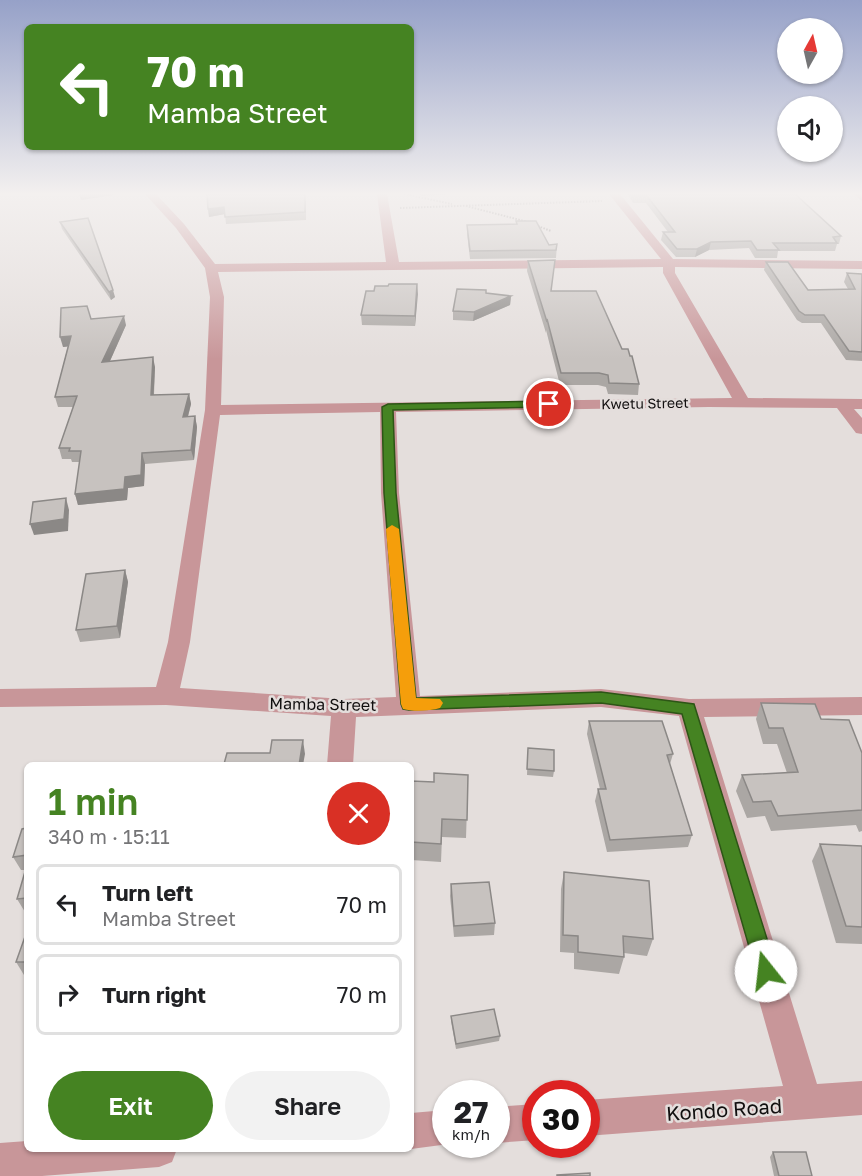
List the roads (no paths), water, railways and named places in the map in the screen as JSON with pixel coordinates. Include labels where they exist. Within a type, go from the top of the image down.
[{"type":"street","points":[[166,696],[179,642],[213,410],[217,297],[212,268],[197,249]]},
{"type":"street","points":[[390,249],[393,266]]},
{"type":"street","points":[[660,249],[669,263],[669,273],[743,402]]},
{"type":"street","points":[[212,268],[669,263],[862,265]]},
{"type":"street","name":"Kwetu Street","points":[[213,410],[743,402],[862,404]]},
{"type":"street","points":[[842,404],[862,429]]},
{"type":"street","points":[[388,407],[390,493],[409,704]]},
{"type":"street","name":"Mamba Street","points":[[0,698],[166,696],[344,708],[601,698],[689,708],[862,706]]},
{"type":"street","points":[[340,762],[344,708]]},
{"type":"street","points":[[689,708],[805,1103]]},
{"type":"street","name":"Kondo Road","points":[[600,1117],[862,1098]]},
{"type":"street","points":[[414,1131],[432,1129]]},
{"type":"street","points":[[0,1161],[119,1152]]}]
